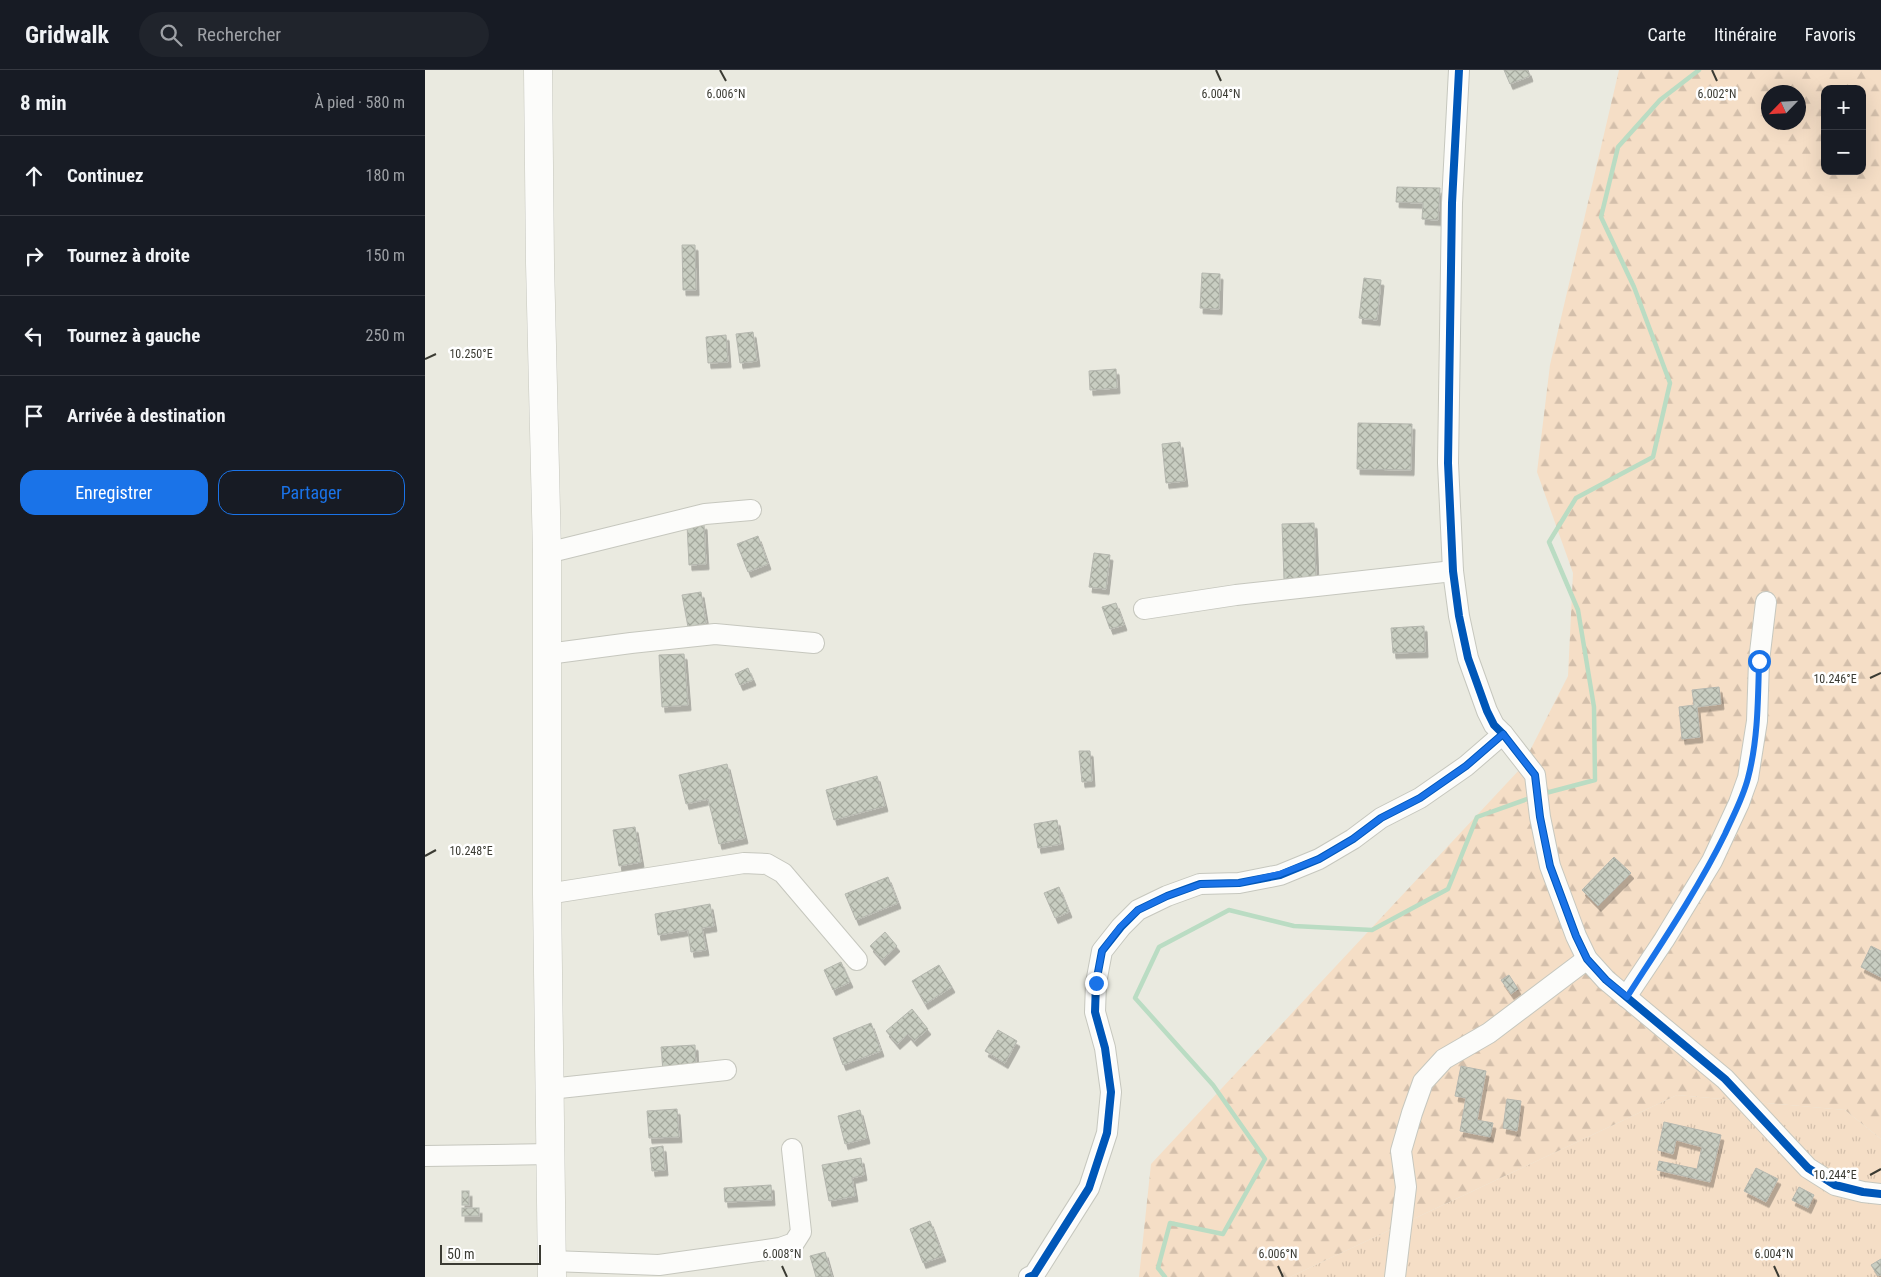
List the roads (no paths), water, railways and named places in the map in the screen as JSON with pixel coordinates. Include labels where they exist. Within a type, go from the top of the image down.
[{"type":"highway","points":[[538,70],[540,263],[547,553],[547,894],[552,1269]]},
{"type":"street","points":[[1459,70],[1452,203],[1448,463],[1453,571],[1459,616],[1468,658],[1487,711],[1494,725],[1535,775],[1540,817],[1550,866],[1576,936],[1587,959],[1606,980],[1725,1079],[1808,1168],[1835,1185],[1881,1194]]},
{"type":"street","points":[[547,553],[705,514],[751,510]]},
{"type":"street","points":[[1143,609],[1237,595],[1453,571]]},
{"type":"street","points":[[1627,997],[1712,861],[1739,803],[1748,778],[1757,721],[1759,661],[1766,602]]},
{"type":"street","points":[[548,654],[715,634],[814,643]]},
{"type":"street","points":[[1029,1277],[1034,1275],[1089,1188],[1107,1133],[1111,1092],[1105,1048],[1095,1012],[1096,983],[1102,951],[1121,926],[1138,910],[1175,893],[1201,884],[1239,883],[1280,874],[1319,859],[1353,839],[1381,818],[1420,798],[1466,766],[1503,734]]},
{"type":"street","points":[[547,894],[743,864],[767,864],[783,873],[857,960]]},
{"type":"street","points":[[1395,1277],[1406,1187],[1401,1151],[1411,1113],[1423,1082],[1443,1059],[1489,1033],[1587,959]]},
{"type":"street","points":[[550,1089],[726,1070]]},
{"type":"street","points":[[552,1269],[659,1265],[780,1248],[793,1243],[801,1232],[792,1149]]},
{"type":"street","points":[[425,1156],[551,1154]]},
{"type":"waterway","points":[[1542,794],[1595,780],[1594,707],[1578,610],[1549,542],[1576,498],[1653,457],[1670,383],[1634,287],[1601,217],[1618,147],[1660,100],[1699,70]]},
{"type":"waterway","points":[[1165,1277],[1158,1268],[1170,1223],[1223,1234],[1265,1159],[1213,1085],[1135,998],[1159,947],[1229,910],[1294,926],[1372,930],[1448,889],[1477,817],[1533,797]]}]
